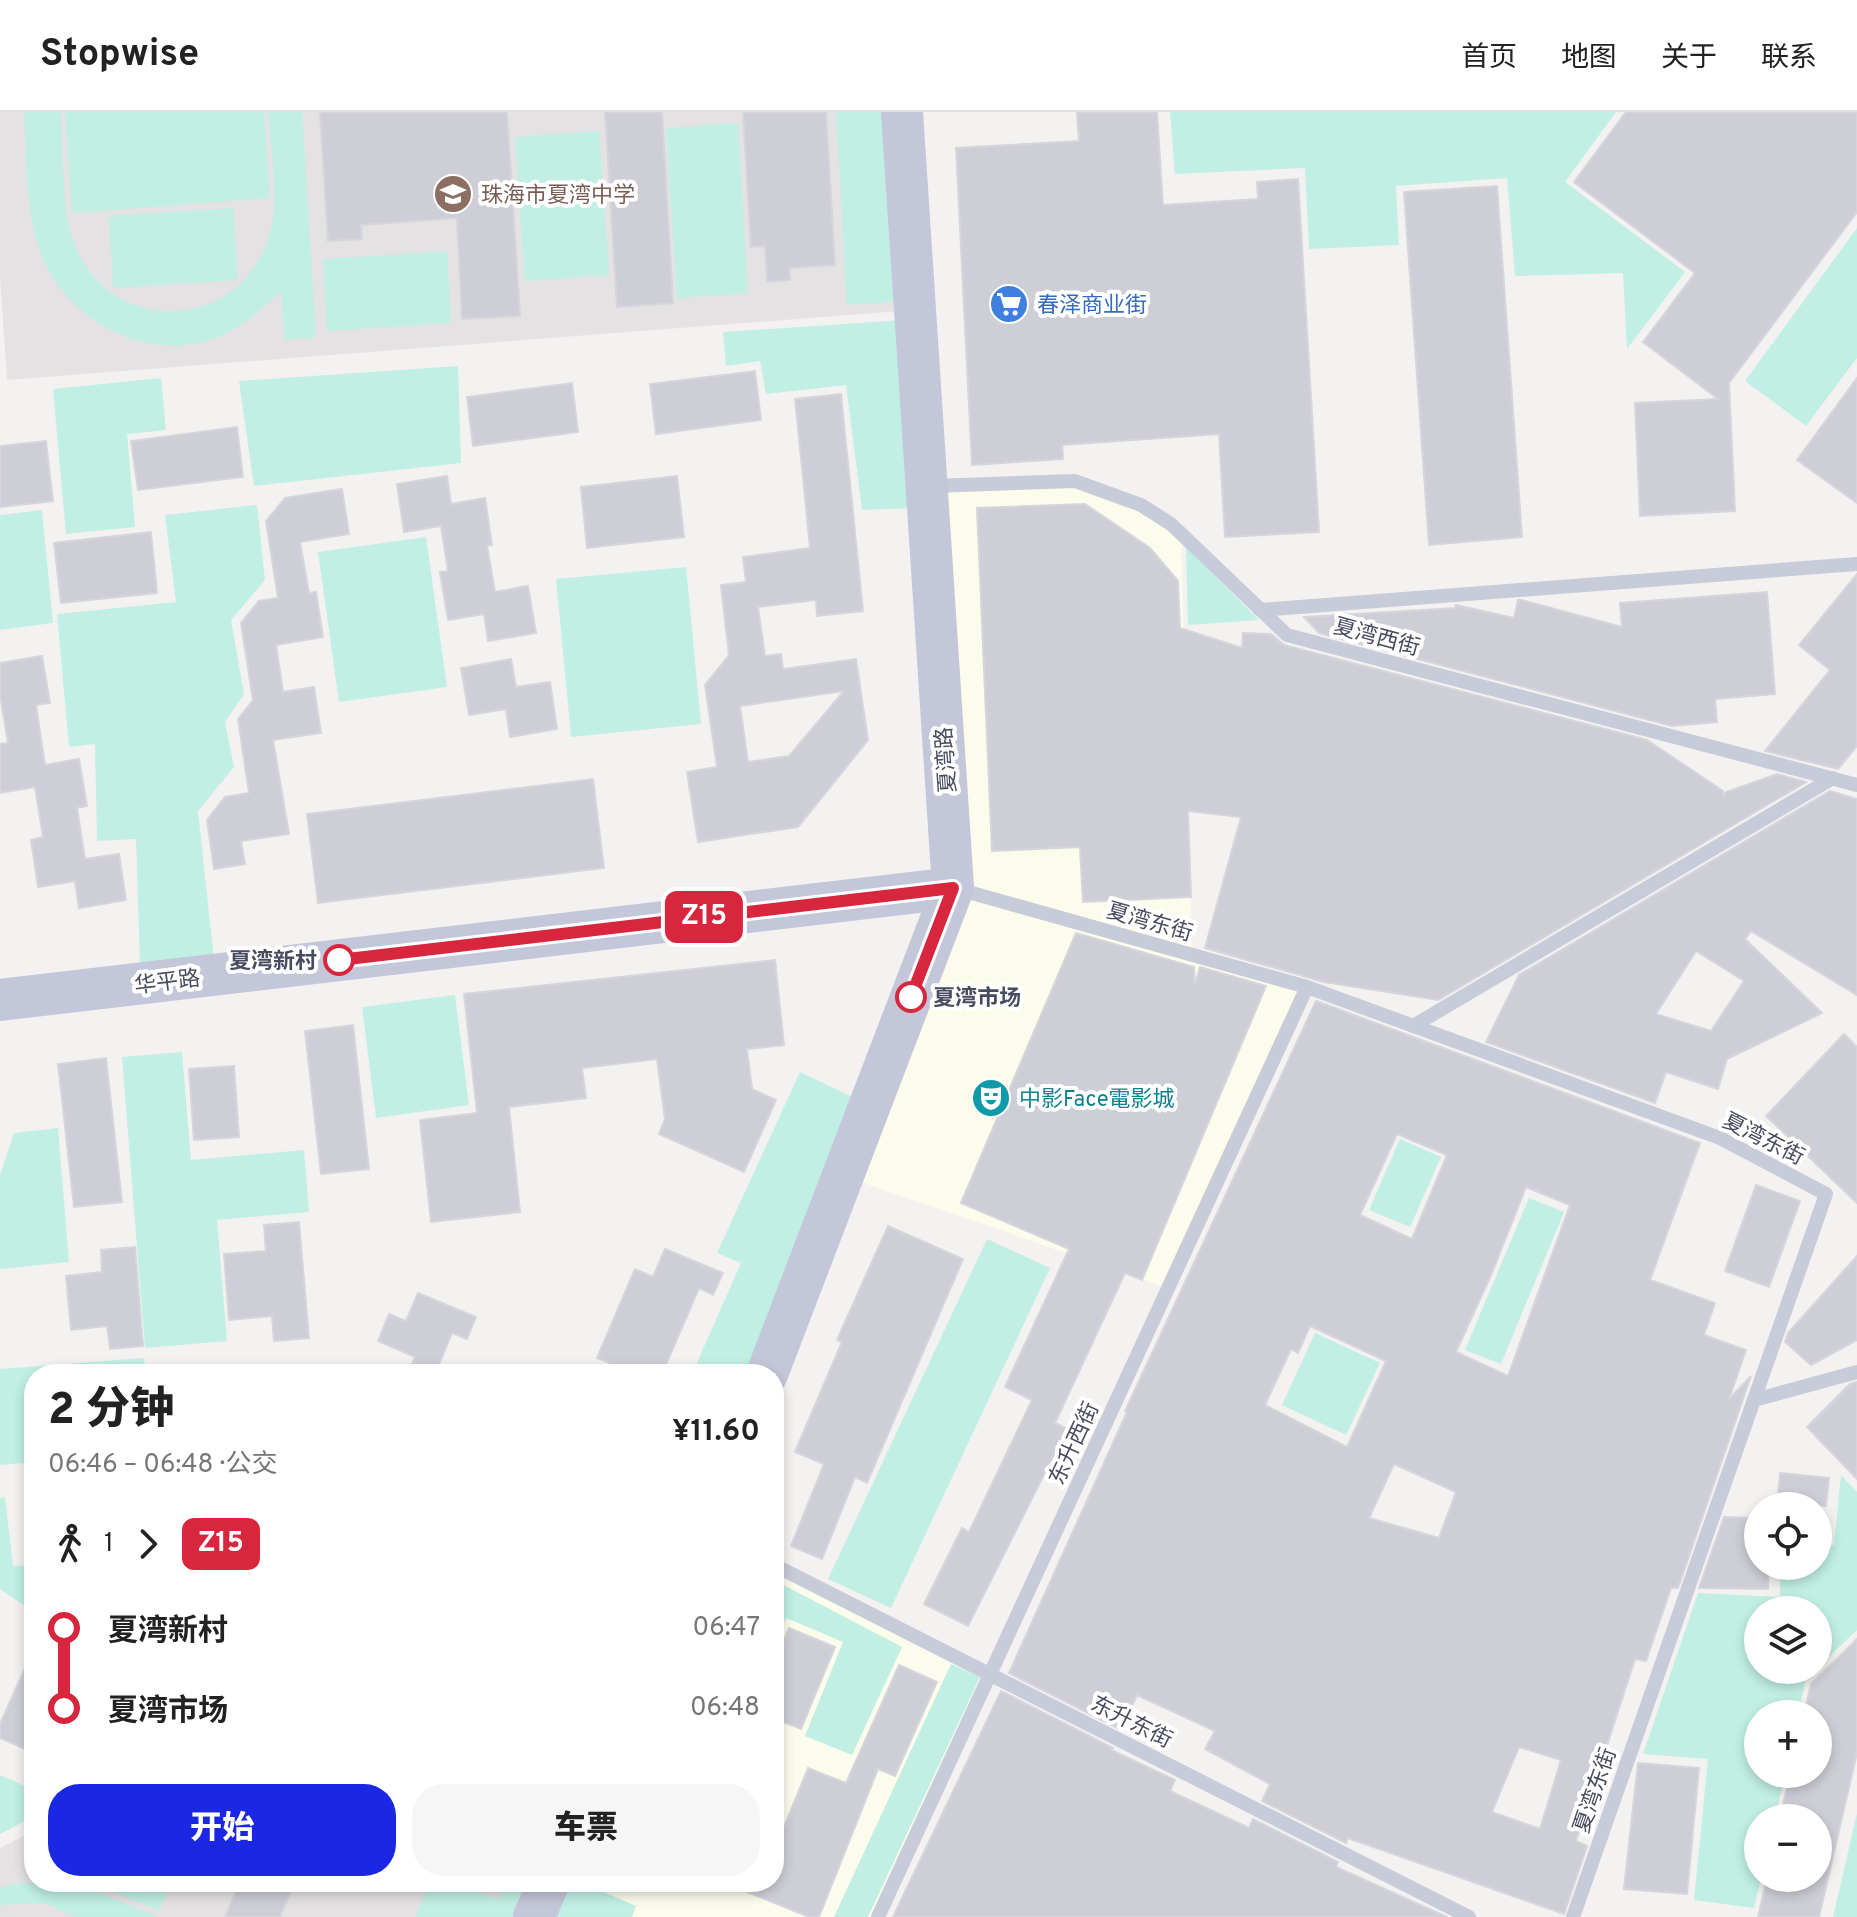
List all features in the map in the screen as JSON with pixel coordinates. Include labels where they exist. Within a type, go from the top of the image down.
[{"type":"street","name":"夏湾路","points":[[771,1364],[953,888],[902,112]]},
{"type":"street","name":"华平路","points":[[0,1000],[953,888]]},
{"type":"street","points":[[534,1917],[545,1892]]},
{"type":"lane","name":"夏湾西街","points":[[927,486],[1075,481],[1141,505],[1171,524],[1287,635],[1857,785]]},
{"type":"lane","points":[[1260,610],[1857,564]]},
{"type":"lane","points":[[1413,1026],[1833,778]]},
{"type":"lane","name":"夏湾东街","points":[[953,888],[1307,987],[1720,1138],[1826,1194],[1573,1917]]},
{"type":"lane","name":"东升西街","points":[[878,1917],[1307,987]]},
{"type":"lane","points":[[1754,1400],[1857,1372]]},
{"type":"lane","name":"东升东街","points":[[784,1570],[1469,1917]]},
{"type":"shaded area","name":"珠海市夏湾中学","points":[[0,112],[900,112],[913,310],[7,380],[0,276]]},
{"type":"shaded area","points":[[1075,483],[1140,506],[1181,535],[1192,953],[955,886],[928,487]]},
{"type":"shaded area","points":[[955,890],[1304,989],[1167,1288],[844,1176]]},
{"type":"shaded area","points":[[784,1572],[987,1675],[876,1917],[534,1917],[545,1892],[784,1892]]},
{"type":"shaded area","points":[[24,1836],[24,1892],[544,1892],[533,1917],[0,1917],[0,1848]]},
{"type":"green space","points":[[24,112],[61,112],[67,214],[74,244],[90,273],[113,293],[139,306],[167,311],[196,308],[223,297],[246,277],[264,250],[273,217],[274,182],[268,112],[302,112],[316,337],[285,340],[281,291],[241,325],[212,339],[188,345],[140,341],[96,321],[60,288],[40,251],[28,192]]},
{"type":"green space","points":[[65,112],[264,112],[270,198],[72,213]]},
{"type":"green space","points":[[836,112],[892,112],[904,301],[847,305]]},
{"type":"green space","points":[[1170,112],[1616,112],[1565,182],[1685,272],[1627,349],[1623,273],[1515,276],[1507,178],[1396,186],[1399,245],[1309,249],[1305,168],[1175,174]]},
{"type":"green space","points":[[738,123],[748,293],[677,298],[666,128]]},
{"type":"green space","points":[[599,131],[609,275],[525,281],[515,137]]},
{"type":"green space","points":[[233,208],[238,280],[113,288],[109,216]]},
{"type":"green space","points":[[1857,228],[1857,358],[1806,426],[1745,381]]},
{"type":"green space","points":[[447,251],[451,323],[327,331],[323,259]]},
{"type":"green space","points":[[904,320],[918,508],[862,510],[846,385],[766,394],[760,361],[726,366],[723,332]]},
{"type":"green space","points":[[458,366],[461,463],[254,486],[239,381]]},
{"type":"green space","points":[[161,378],[166,430],[127,434],[135,527],[66,534],[53,389]]},
{"type":"green space","points":[[257,505],[265,580],[231,620],[244,694],[225,722],[234,767],[198,811],[214,960],[140,965],[136,839],[97,841],[95,744],[69,747],[57,614],[176,602],[165,515]]},
{"type":"green space","points":[[42,510],[53,623],[0,630],[0,515]]},
{"type":"green space","points":[[426,537],[447,687],[339,702],[318,552]]},
{"type":"green space","points":[[1186,547],[1259,620],[1188,625]]},
{"type":"green space","points":[[686,567],[701,724],[571,737],[556,579]]},
{"type":"green space","points":[[455,995],[469,1105],[376,1118],[362,1007]]},
{"type":"green space","points":[[182,1052],[191,1160],[304,1150],[309,1212],[217,1220],[227,1341],[145,1348],[122,1057]]},
{"type":"green space","points":[[800,1072],[861,1101],[758,1364],[696,1364],[741,1263],[717,1253]]},
{"type":"green space","points":[[58,1128],[69,1262],[0,1269],[0,1175],[14,1133]]},
{"type":"green space","points":[[1400,1139],[1441,1157],[1410,1227],[1369,1210]]},
{"type":"green space","points":[[1529,1198],[1564,1212],[1501,1364],[1465,1350]]},
{"type":"green space","points":[[987,1239],[1050,1268],[891,1608],[828,1579]]},
{"type":"green space","points":[[1315,1333],[1380,1363],[1346,1435],[1282,1405]]},
{"type":"green space","points":[[144,1358],[145,1364],[65,1364]]},
{"type":"green space","points":[[24,1367],[24,1463],[0,1465],[0,1369]]},
{"type":"green space","points":[[1841,1475],[1857,1492],[1857,1630],[1832,1654],[1832,1596],[1780,1596],[1780,1580],[1832,1580]]},
{"type":"green space","points":[[5,1497],[13,1566],[24,1565],[24,1605],[0,1589],[0,1498]]},
{"type":"green space","points":[[784,1585],[902,1647],[852,1755],[805,1736],[843,1642],[786,1618],[784,1622]]},
{"type":"green space","points":[[1698,1593],[1760,1596],[1744,1596],[1744,1684],[1805,1684],[1801,1700],[1744,1700],[1744,1788],[1782,1788],[1778,1804],[1744,1804],[1744,1892],[1758,1892],[1754,1908],[1694,1900],[1708,1759],[1643,1754]]},
{"type":"green space","points":[[951,1664],[980,1677],[868,1917],[834,1917]]},
{"type":"green space","points":[[0,1775],[24,1786],[24,1821],[0,1834]]},
{"type":"green space","points":[[1857,1813],[1857,1917],[1833,1917]]},
{"type":"green space","points":[[24,1883],[24,1892],[98,1892],[158,1917],[76,1917],[44,1903],[0,1905],[0,1887]]},
{"type":"green space","points":[[114,1892],[167,1892],[159,1911]]},
{"type":"green space","points":[[426,1892],[478,1892],[498,1900],[502,1892],[529,1892],[519,1917],[415,1917]]},
{"type":"green space","points":[[554,1892],[604,1892],[636,1906],[632,1917],[543,1917]]},
{"type":"building","points":[[320,112],[507,112],[520,316],[462,319],[457,218],[361,225],[362,239],[328,241]]},
{"type":"building","points":[[605,112],[662,112],[673,303],[617,307]]},
{"type":"building","points":[[743,112],[826,112],[835,265],[789,268],[790,280],[767,282],[765,246],[751,247]]},
{"type":"building","points":[[1077,112],[1157,112],[1163,205],[1258,199],[1257,182],[1298,179],[1319,532],[1225,537],[1219,434],[1062,445],[1063,459],[972,465],[956,148],[1079,141]]},
{"type":"building","points":[[1626,112],[1857,112],[1857,212],[1729,383],[1735,511],[1640,516],[1635,403],[1718,399],[1643,342],[1695,273],[1574,182]]},
{"type":"building","points":[[1497,186],[1522,537],[1429,545],[1404,192]]},
{"type":"building","points":[[755,371],[761,420],[656,434],[650,384]]},
{"type":"building","points":[[1857,378],[1857,503],[1797,460]]},
{"type":"building","points":[[572,383],[578,432],[473,446],[467,397]]},
{"type":"building","points":[[841,394],[863,611],[817,616],[816,600],[758,607],[765,656],[781,654],[783,669],[856,659],[868,740],[798,827],[698,842],[687,772],[717,767],[705,685],[729,655],[721,585],[746,582],[743,557],[810,548],[795,399]],"holes":[[[844,691],[789,756],[748,762],[740,706]]]},
{"type":"building","points":[[237,427],[243,477],[138,490],[131,441]]},
{"type":"building","points":[[46,441],[53,501],[0,507],[0,446]]},
{"type":"building","points":[[447,476],[451,504],[485,498],[492,545],[487,546],[495,592],[528,586],[536,633],[488,641],[484,614],[448,620],[440,572],[448,571],[441,526],[404,532],[397,484]]},
{"type":"building","points":[[677,476],[684,537],[587,548],[581,487]]},
{"type":"building","points":[[342,489],[349,534],[300,542],[309,593],[316,592],[323,637],[276,645],[283,692],[314,687],[321,733],[273,740],[289,834],[241,841],[245,864],[214,869],[207,820],[225,797],[249,793],[238,719],[253,700],[241,623],[259,601],[278,598],[266,521],[285,498]]},
{"type":"building","points":[[1085,504],[1150,548],[1178,581],[1180,628],[1242,648],[1243,633],[1271,634],[1284,645],[1647,740],[1723,791],[1723,796],[1726,792],[1777,774],[1806,782],[1438,1000],[1324,982],[1205,948],[1241,817],[1188,811],[1191,897],[1083,902],[1080,847],[992,851],[977,508]]},
{"type":"building","points":[[151,532],[157,593],[61,603],[54,543]]},
{"type":"building","points":[[1857,574],[1857,746],[1838,769],[1765,751],[1830,670],[1799,645]]},
{"type":"building","points":[[1767,592],[1775,694],[1715,699],[1717,722],[1672,726],[1319,633],[1304,617],[1455,608],[1456,605],[1514,618],[1518,600],[1521,600],[1622,627],[1620,603]]},
{"type":"building","points":[[42,656],[50,703],[36,705],[45,765],[79,759],[87,806],[77,808],[85,859],[119,854],[126,900],[79,908],[75,881],[38,887],[31,840],[43,837],[35,787],[0,793],[0,744],[8,743],[0,695],[0,663]]},
{"type":"building","points":[[511,659],[516,687],[550,682],[557,729],[510,737],[506,709],[469,715],[461,668]]},
{"type":"building","points":[[593,779],[604,868],[318,903],[307,814]]},
{"type":"building","points":[[1830,791],[1857,799],[1857,995],[1751,931],[1745,939],[1822,1013],[1727,1059],[1718,1089],[1666,1072],[1655,1103],[1486,1042],[1519,975]],"holes":[[[1696,951],[1744,981],[1711,1031],[1656,1014]]]},
{"type":"building","points":[[1076,933],[1194,967],[1195,985],[1200,967],[1266,986],[1142,1280],[1125,1273],[1055,1423],[1067,1429],[968,1626],[924,1604],[962,1528],[969,1532],[1032,1400],[1005,1387],[1069,1249],[961,1203]]},
{"type":"building","points":[[775,960],[784,1045],[747,1049],[752,1089],[776,1100],[744,1172],[659,1134],[665,1119],[657,1059],[582,1068],[586,1098],[509,1107],[520,1212],[431,1222],[420,1120],[477,1113],[464,994]]},
{"type":"building","points":[[1316,1001],[1700,1143],[1650,1280],[1715,1303],[1704,1335],[1746,1350],[1729,1399],[1751,1376],[1678,1588],[1671,1588],[1646,1661],[1635,1659],[1576,1841],[1587,1846],[1564,1914],[1348,1838],[1346,1843],[1262,1801],[1270,1784],[1205,1749],[1215,1731],[1137,1695],[1121,1730],[1009,1673],[1125,1411]],"holes":[[[1397,1134],[1447,1155],[1412,1239],[1360,1215]],[[1526,1187],[1570,1205],[1508,1376],[1456,1352]],[[1310,1326],[1386,1361],[1347,1447],[1265,1405],[1291,1349],[1298,1353]],[[1394,1464],[1456,1492],[1439,1538],[1369,1518]],[[1519,1747],[1561,1760],[1540,1829],[1492,1812]]]},
{"type":"building","points":[[353,1025],[369,1169],[321,1174],[305,1031]]},
{"type":"building","points":[[1844,1034],[1857,1047],[1857,1203],[1766,1116]]},
{"type":"building","points":[[106,1058],[122,1202],[74,1207],[58,1064]]},
{"type":"building","points":[[234,1066],[239,1137],[194,1140],[189,1069]]},
{"type":"building","points":[[1756,1185],[1800,1201],[1769,1287],[1725,1271]]},
{"type":"building","points":[[299,1222],[309,1338],[274,1341],[272,1316],[229,1320],[224,1254],[266,1251],[264,1225]]},
{"type":"building","points":[[888,1226],[963,1259],[867,1483],[855,1477],[822,1559],[791,1546],[824,1464],[795,1452],[842,1342],[837,1340]]},
{"type":"building","points":[[135,1247],[143,1346],[110,1349],[107,1326],[71,1330],[66,1276],[102,1272],[101,1250]]},
{"type":"building","points":[[665,1249],[723,1273],[713,1295],[699,1288],[666,1364],[612,1364],[597,1358],[635,1269],[653,1277]]},
{"type":"building","points":[[1857,1256],[1857,1340],[1811,1365],[1785,1342],[1788,1333]]},
{"type":"building","points":[[418,1293],[476,1317],[467,1339],[452,1333],[439,1364],[412,1364],[415,1357],[378,1341],[389,1314],[406,1321]]},
{"type":"building","points":[[1857,1382],[1857,1479],[1807,1427],[1850,1384]]},
{"type":"building","points":[[1780,1473],[1829,1478],[1828,1492],[1778,1492]]},
{"type":"building","points":[[1724,1517],[1744,1518],[1744,1580],[1768,1580],[1768,1589],[1699,1588]]},
{"type":"building","points":[[789,1628],[835,1647],[801,1729],[784,1722],[784,1640]]},
{"type":"building","points":[[1857,1639],[1857,1753],[1832,1861],[1832,1804],[1783,1804],[1787,1788],[1832,1788],[1832,1700],[1807,1700],[1811,1684],[1832,1684],[1832,1663]]},
{"type":"building","points":[[899,1665],[937,1682],[895,1776],[878,1769],[819,1917],[809,1917],[747,1892],[784,1892],[784,1827],[808,1768],[846,1783]]},
{"type":"building","points":[[24,1670],[24,1749],[0,1738],[0,1724]]},
{"type":"building","points":[[1001,1691],[1113,1748],[1111,1750],[1175,1780],[1170,1791],[1249,1828],[1253,1819],[1338,1862],[1336,1867],[1447,1917],[893,1917]]},
{"type":"building","points":[[1638,1763],[1699,1768],[1687,1894],[1624,1889]]},
{"type":"building","points":[[236,1892],[291,1892],[280,1917],[225,1917]]},
{"type":"building","points":[[1764,1892],[1825,1892],[1819,1917],[1758,1917]]},
{"type":"bus line","name":"Z15","points":[[339,960],[953,888],[911,997]]},
{"type":"place","name":"珠海市夏湾中学","points":[[453,194]]},
{"type":"place","name":"春泽商业街","points":[[1009,304]]},
{"type":"place","name":"夏湾新村","points":[[339,960]]},
{"type":"place","name":"夏湾市场","points":[[911,997]]},
{"type":"place","name":"中影Face電影城","points":[[991,1098]]}]
